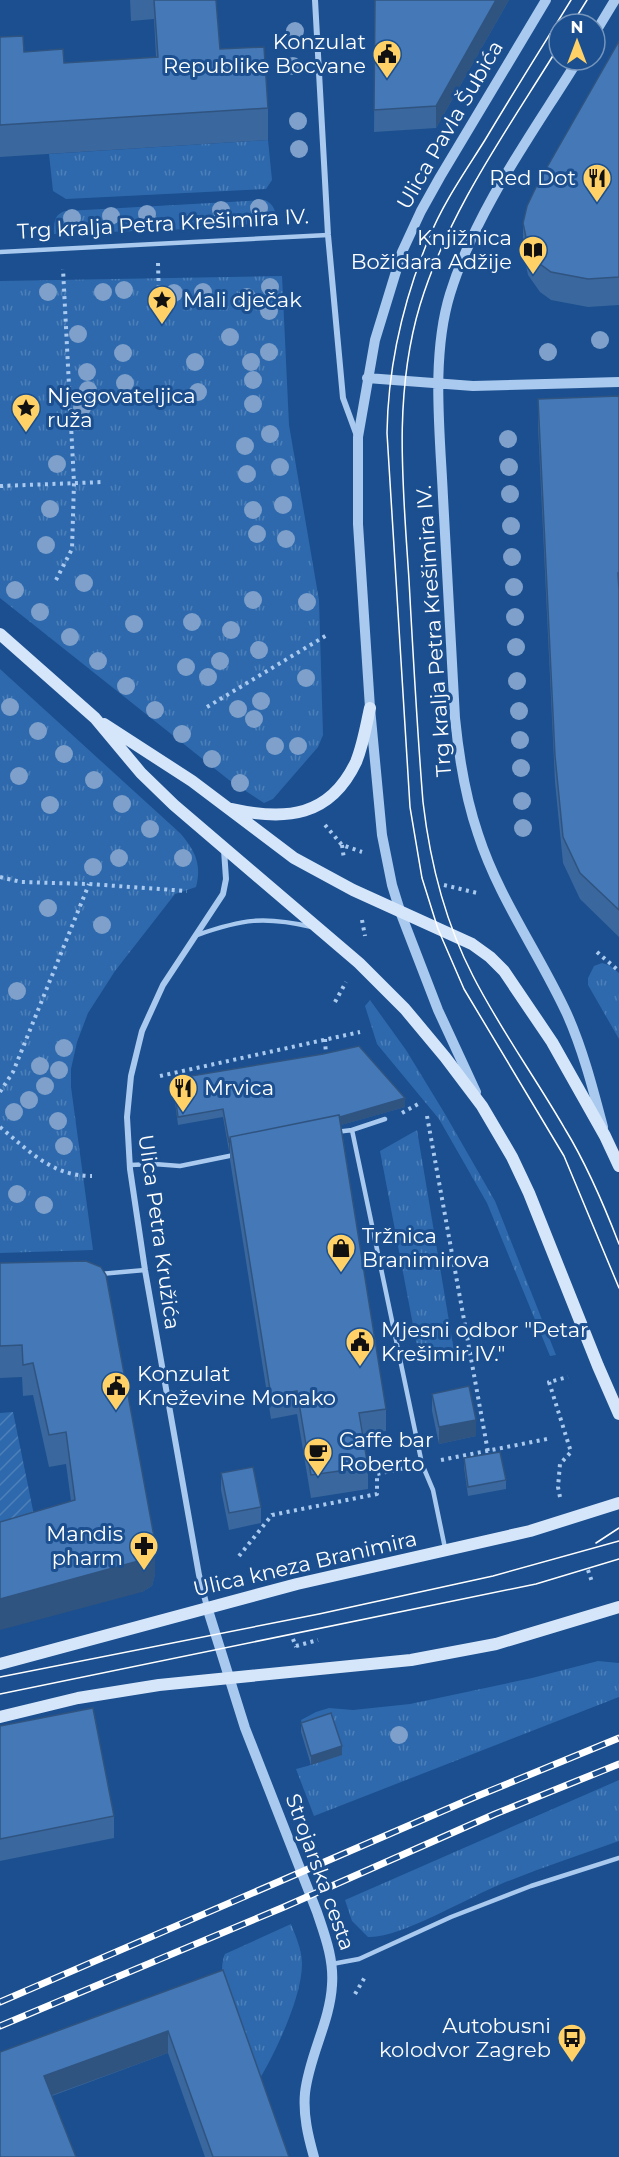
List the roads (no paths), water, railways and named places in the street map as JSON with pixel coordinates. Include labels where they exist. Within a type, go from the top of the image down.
[{"type":"main road","name":"Trg kralja Petra Krešimira IV.","points":[[0,634],[95,718],[192,781],[294,858],[400,914],[472,944],[490,957],[504,971],[552,1042],[605,1136],[619,1166]]},
{"type":"main road","points":[[228,808],[253,814],[277,816],[314,809],[329,798],[344,782],[356,761],[370,708]]},
{"type":"main road","name":"Trg kralja Petra Krešimira IV.","points":[[95,718],[141,773],[174,805],[320,928],[405,1009],[482,1106],[498,1130],[529,1193],[619,1414]]},
{"type":"main road","name":"Ulica kneza Branimira","points":[[0,1664],[297,1584],[530,1531],[619,1503]]},
{"type":"main road","points":[[0,1717],[78,1698],[136,1688],[411,1660],[496,1644],[619,1607]]},
{"type":"street","points":[[315,0],[328,235],[343,398],[358,437]]},
{"type":"street","name":"Ulica Pavla Šubića","points":[[367,378],[382,314],[411,231],[440,177],[546,0]]},
{"type":"street","points":[[607,13],[615,0]]},
{"type":"street","points":[[439,383],[444,327],[450,296],[465,251],[487,208],[571,72]]},
{"type":"street","points":[[367,378],[473,386],[619,382]]},
{"type":"street","name":"Trg kralja Petra Krešimira IV.","points":[[367,378],[358,437],[358,524],[370,708],[382,835],[400,914],[438,1010],[482,1106]]},
{"type":"street","name":"Trg kralja Petra Krešimira IV.","points":[[439,383],[455,718],[461,770],[478,835],[502,894],[550,981],[575,1036],[592,1084],[605,1136]]},
{"type":"street","name":"Ulica Petra Kružića","points":[[207,1607],[199,1575],[145,1269],[130,1165],[126,1117],[131,1076],[142,1031],[163,985],[223,894],[227,864],[224,846]]},
{"type":"street","name":"Strojarska cesta","points":[[207,1607],[245,1728],[328,1942],[332,1964],[332,1986],[328,2010],[312,2060],[305,2093],[306,2127],[314,2157]]},
{"type":"lane","name":"Trg kralja Petra Krešimira IV.","points":[[0,252],[328,235]]},
{"type":"lane","points":[[194,936],[226,925],[253,920],[276,920],[320,928]]},
{"type":"lane","points":[[326,1135],[385,1119]]},
{"type":"lane","points":[[351,1130],[422,1464],[433,1490],[446,1551]]},
{"type":"lane","points":[[130,1165],[180,1166],[236,1154]]},
{"type":"lane","points":[[93,1275],[145,1269]]},
{"type":"lane","points":[[332,1964],[359,1959],[451,1917],[531,1886],[619,1858]]},
{"type":"tram line","points":[[571,0],[455,188],[429,238],[412,285],[399,334],[390,383],[387,433],[410,807],[422,878],[438,929],[464,989],[564,1156],[619,1288]]},
{"type":"tram line","points":[[580,12],[587,0]]},
{"type":"tram line","points":[[547,65],[463,203],[432,270],[420,305],[406,373],[403,407],[404,510],[423,802],[440,891],[454,934],[473,976],[581,1157],[619,1244]]},
{"type":"tram line","points":[[596,1543],[619,1528]]},
{"type":"tram line","points":[[0,1677],[319,1614],[493,1576],[619,1541]]},
{"type":"tram line","points":[[0,1694],[536,1584],[619,1559]]},
{"type":"railway","points":[[0,2002],[475,1797],[619,1738]]},
{"type":"railway","points":[[0,2026],[284,1907],[495,1814],[619,1764]]},
{"type":"place","name":"Konzulat Republike Bocvane","points":[[387,80]]},
{"type":"place","name":"Red Dot","points":[[597,204]]},
{"type":"place","name":"Knjižnica Božidara Adžije","points":[[533,276]]},
{"type":"place","name":"Mali dječak","points":[[162,326]]},
{"type":"place","name":"Njegovateljica ruža","points":[[26,434]]},
{"type":"place","name":"Mrvica","points":[[183,1114]]},
{"type":"place","name":"Tržnica Branimirova","points":[[341,1274]]},
{"type":"place","name":"Mjesni odbor \"Petar Krešimir IV.\"","points":[[360,1368]]},
{"type":"place","name":"Konzulat Kneževine Monako","points":[[116,1412]]},
{"type":"place","name":"Caffe bar Roberto","points":[[318,1478]]},
{"type":"place","name":"Mandis pharm","points":[[144,1572]]},
{"type":"place","name":"Autobusni kolodvor Zagreb","points":[[572,2064]]}]
